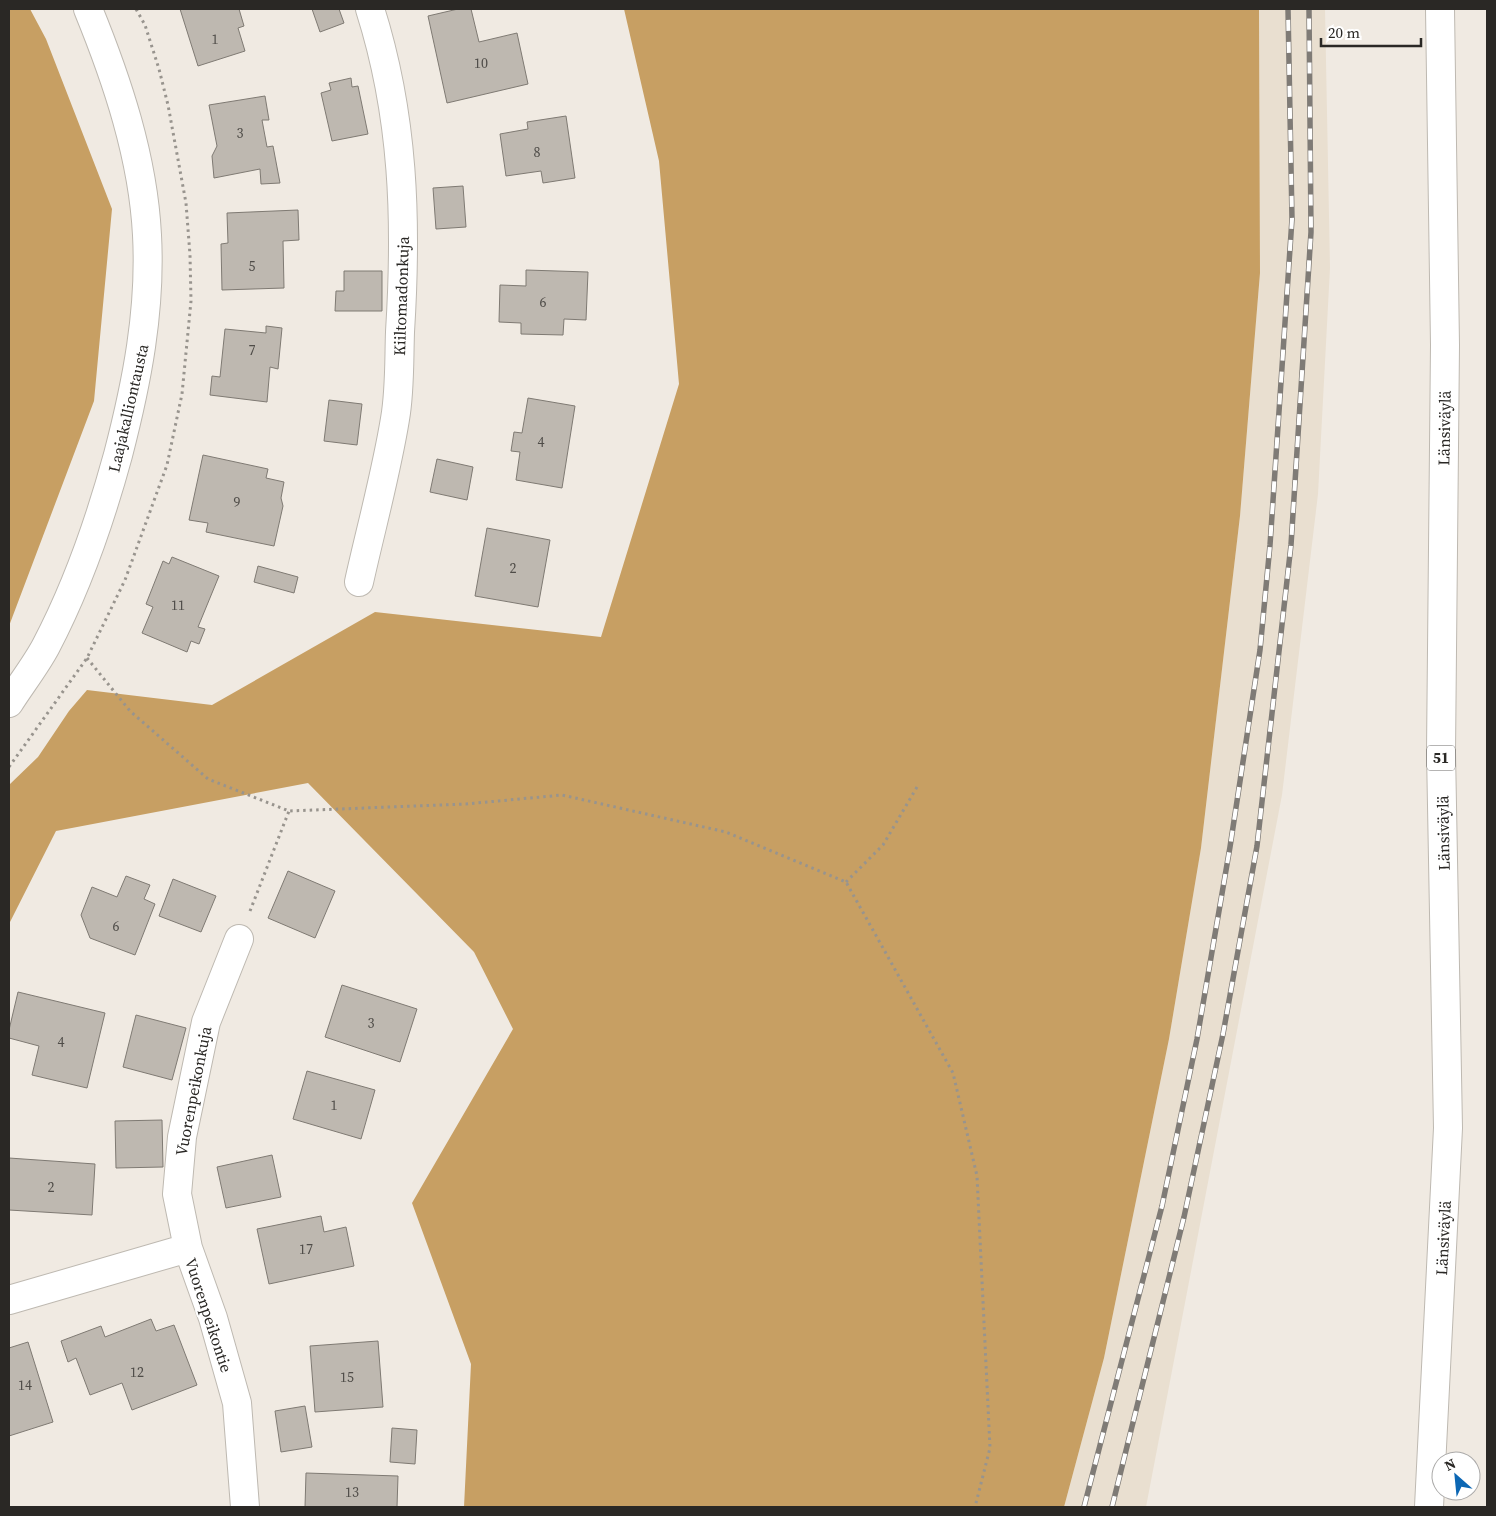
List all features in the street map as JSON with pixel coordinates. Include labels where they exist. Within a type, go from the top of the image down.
[{"type":"main road","name":"Laajakalliontausta","points":[[9,702],[45,648],[76,585],[105,503],[133,399],[144,336],[147,289],[147,234],[139,174],[107,55],[88,9]]},
{"type":"main road","name":"Kiiltomadonkuja","points":[[359,582],[395,418],[404,264],[404,206],[399,142],[378,34],[370,9]]},
{"type":"main road","name":"Länsiväylä","points":[[1429,1507],[1448,1128],[1441,752],[1445,345],[1440,9]]},
{"type":"main road","name":"Vuorenpeikonkuja","points":[[188,1248],[176,1194],[182,1137],[206,1022],[239,939]]},
{"type":"main road","name":"Vuorenpeikontie","points":[[9,1300],[188,1248],[213,1318],[237,1403],[245,1507]]},
{"type":"path","points":[[87,658],[130,711],[208,779],[289,811],[466,804],[562,795],[726,832],[846,882],[953,1073],[977,1176],[990,1448],[975,1507]]},
{"type":"path","points":[[846,882],[883,846],[917,787]]},
{"type":"path","points":[[239,939],[289,811]]},
{"type":"shaded area","points":[[9,9],[30,9],[46,39],[112,209],[94,401],[9,626]]},
{"type":"shaded area","points":[[624,9],[1259,9],[1260,273],[1240,516],[1201,848],[1169,1039],[1104,1358],[1064,1507],[464,1507],[471,1364],[412,1203],[513,1029],[474,952],[308,783],[56,831],[9,924],[9,785],[38,757],[69,711],[87,690],[212,705],[375,612],[601,637],[679,384],[659,161]]},
{"type":"shaded area","points":[[1259,9],[1325,9],[1330,268],[1318,494],[1282,795],[1146,1507],[1064,1507],[1104,1358],[1169,1039],[1201,848],[1240,516],[1260,273]]},
{"type":"building","points":[[180,9],[239,9],[244,26],[238,28],[245,51],[198,66]]},
{"type":"building","points":[[312,9],[339,9],[344,23],[320,32]]},
{"type":"building","points":[[458,9],[471,9],[479,42],[517,33],[528,84],[447,103],[428,16]]},
{"type":"building","points":[[351,78],[352,87],[358,86],[368,134],[332,141],[321,93],[331,90],[329,83]]},
{"type":"building","points":[[265,96],[269,120],[262,120],[267,147],[273,146],[280,183],[261,184],[260,169],[214,178],[212,156],[217,146],[209,105]]},
{"type":"building","points":[[566,116],[575,178],[543,183],[541,171],[506,176],[500,134],[528,129],[527,122]]},
{"type":"building","points":[[463,186],[466,227],[436,229],[433,188]]},
{"type":"building","points":[[298,210],[299,240],[283,241],[284,288],[222,290],[221,244],[228,243],[227,213]]},
{"type":"building","points":[[526,270],[588,272],[586,320],[564,319],[563,335],[521,334],[521,323],[499,322],[500,285],[526,286]]},
{"type":"building","points":[[344,271],[382,271],[382,311],[335,311],[336,291],[344,291]]},
{"type":"building","points":[[266,326],[282,328],[278,369],[270,367],[267,402],[210,395],[212,376],[220,377],[225,329],[266,333]]},
{"type":"building","points":[[528,398],[575,406],[562,488],[516,480],[520,452],[511,451],[514,432],[522,433]]},
{"type":"building","points":[[329,400],[362,404],[357,445],[324,441]]},
{"type":"building","points":[[203,455],[268,469],[266,478],[284,482],[281,498],[283,506],[274,546],[206,532],[208,523],[189,520]]},
{"type":"building","points":[[437,459],[473,467],[467,500],[430,492]]},
{"type":"building","points":[[487,528],[550,540],[538,607],[475,596]]},
{"type":"building","points":[[172,557],[219,576],[198,627],[205,629],[199,644],[191,641],[187,652],[142,633],[153,607],[146,604],[163,561],[169,564]]},
{"type":"building","points":[[258,566],[298,577],[294,593],[254,582]]},
{"type":"building","points":[[288,871],[335,891],[315,938],[268,918]]},
{"type":"building","points":[[126,876],[150,885],[144,899],[155,904],[135,955],[90,938],[81,915],[92,887],[117,897]]},
{"type":"building","points":[[173,879],[216,896],[201,932],[159,916]]},
{"type":"building","points":[[342,985],[417,1009],[400,1062],[325,1037]]},
{"type":"building","points":[[18,992],[105,1013],[87,1088],[32,1075],[39,1046],[9,1038],[9,1030]]},
{"type":"building","points":[[136,1015],[186,1028],[172,1080],[123,1067]]},
{"type":"building","points":[[307,1071],[375,1090],[361,1139],[293,1119]]},
{"type":"building","points":[[162,1120],[163,1167],[116,1168],[115,1121]]},
{"type":"building","points":[[272,1155],[281,1197],[226,1208],[217,1167]]},
{"type":"building","points":[[9,1158],[95,1164],[92,1215],[9,1210]]},
{"type":"building","points":[[321,1216],[324,1232],[346,1227],[354,1266],[269,1284],[257,1229]]},
{"type":"building","points":[[151,1319],[156,1331],[174,1325],[197,1385],[132,1410],[122,1383],[90,1395],[76,1358],[68,1362],[61,1341],[101,1326],[105,1337]]},
{"type":"building","points":[[378,1341],[383,1407],[315,1412],[310,1346]]},
{"type":"building","points":[[28,1342],[53,1422],[9,1436],[9,1348]]},
{"type":"building","points":[[305,1406],[312,1447],[281,1452],[275,1411]]},
{"type":"building","points":[[392,1428],[417,1430],[415,1464],[390,1462]]},
{"type":"building","points":[[306,1473],[398,1476],[397,1507],[305,1507]]},
{"type":"railway","points":[[1084,1507],[1162,1206],[1197,1039],[1230,847],[1260,650],[1270,545],[1292,219],[1288,9]]},
{"type":"railway","points":[[1112,1507],[1184,1217],[1223,1034],[1257,846],[1291,545],[1311,232],[1309,9]]}]
